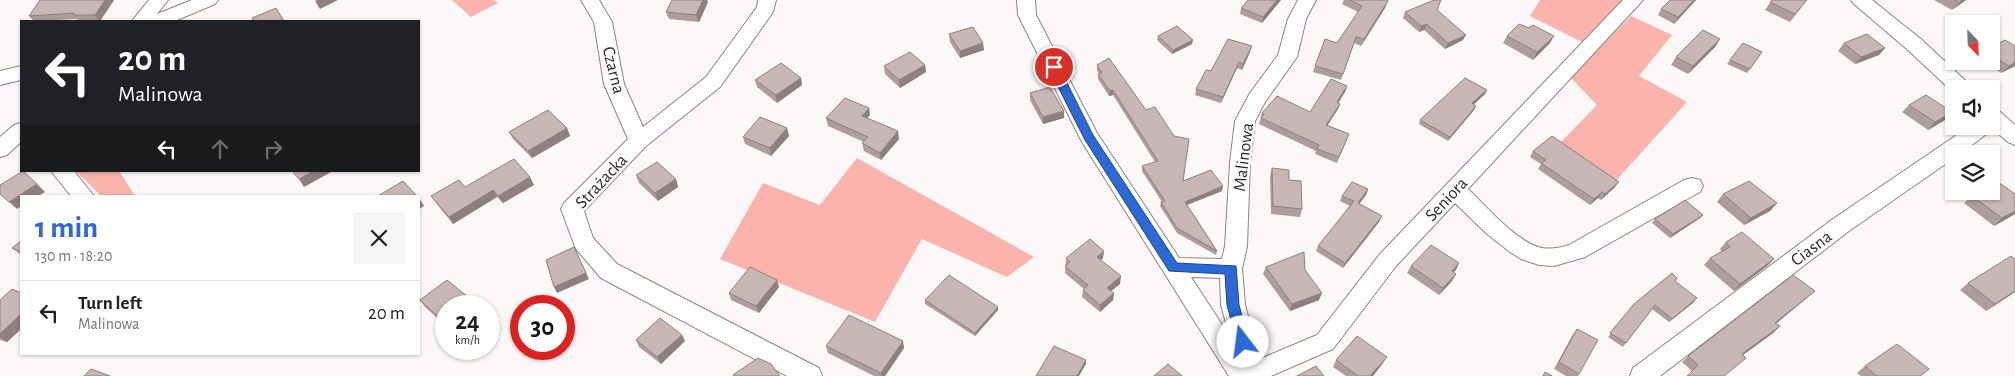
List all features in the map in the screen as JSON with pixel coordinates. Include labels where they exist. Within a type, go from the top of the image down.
[{"type":"street","points":[[142,20],[159,0]]},
{"type":"street","points":[[160,20],[209,0]]},
{"type":"street","name":"Czarna","points":[[590,0],[603,22],[614,84],[639,141]]},
{"type":"street","name":"Strażacka","points":[[767,0],[766,8],[713,82],[639,141],[572,209],[584,243],[609,271],[810,376]]},
{"type":"street","points":[[1026,0],[1027,15],[1089,137],[1244,376]]},
{"type":"street","name":"Malinowa","points":[[1244,376],[1248,360],[1233,305],[1231,270],[1236,246],[1240,163],[1245,121],[1257,98],[1287,57],[1297,19],[1307,0]]},
{"type":"street","name":"Seniora","points":[[1244,376],[1325,342],[1388,260],[1634,0]]},
{"type":"street","points":[[1860,0],[1915,45],[1952,80]]},
{"type":"street","points":[[0,78],[20,73]]},
{"type":"street","points":[[2000,127],[2015,137]]},
{"type":"street","points":[[0,149],[20,131]]},
{"type":"street","name":"Ciasna","points":[[1642,376],[1841,225],[1971,135]]},
{"type":"street","points":[[62,172],[82,195]]},
{"type":"street","points":[[1455,189],[1518,247],[1538,256],[1557,258],[1577,252],[1692,186]]},
{"type":"street","points":[[1174,267],[1231,270]]},
{"type":"shaded area","points":[[452,0],[494,0],[498,3],[471,17]]},
{"type":"shaded area","points":[[1540,0],[1624,0],[1584,43],[1530,16]]},
{"type":"shaded area","points":[[1631,16],[1672,35],[1639,76],[1687,102],[1613,184],[1560,143],[1597,105],[1569,76]]},
{"type":"shaded area","points":[[857,158],[1034,257],[1007,277],[922,239],[875,322],[720,259],[763,183],[820,205]]},
{"type":"shaded area","points":[[77,172],[120,172],[134,195],[100,195]]},
{"type":"building","points":[[40,0],[105,0],[95,15],[73,15],[74,13],[29,16]]},
{"type":"building","points":[[672,0],[703,0],[696,15],[666,12]]},
{"type":"building","points":[[1248,0],[1277,0],[1263,17],[1241,8]]},
{"type":"building","points":[[1350,0],[1388,1],[1364,39],[1356,37],[1343,74],[1315,66],[1325,39],[1337,43],[1362,6]]},
{"type":"building","points":[[1434,0],[1441,0],[1437,10],[1466,35],[1448,43],[1427,24],[1421,26],[1405,12]]},
{"type":"building","points":[[1670,0],[1694,0],[1678,17],[1661,9]]},
{"type":"building","points":[[1772,0],[1807,0],[1795,14],[1770,2]]},
{"type":"building","points":[[276,8],[283,20],[253,20],[252,18]]},
{"type":"building","points":[[1519,24],[1529,28],[1533,25],[1554,36],[1537,52],[1507,36]]},
{"type":"building","points":[[1177,26],[1193,40],[1173,50],[1158,36]]},
{"type":"building","points":[[973,27],[983,43],[960,51],[949,34]]},
{"type":"building","points":[[1703,30],[1720,39],[1693,66],[1676,57]]},
{"type":"building","points":[[1867,34],[1885,48],[1861,57],[1844,43]]},
{"type":"building","points":[[1228,39],[1252,46],[1243,64],[1239,62],[1223,97],[1196,89],[1206,70],[1211,71]]},
{"type":"building","points":[[2005,40],[2015,46],[2015,62],[2009,66],[2000,60],[2000,42]]},
{"type":"building","points":[[1743,43],[1762,52],[1750,69],[1730,60]]},
{"type":"building","points":[[910,52],[925,65],[899,80],[884,66]]},
{"type":"building","points":[[1109,58],[1146,110],[1155,107],[1174,136],[1189,139],[1183,181],[1211,170],[1223,186],[1185,202],[1217,251],[1177,228],[1161,202],[1165,201],[1142,166],[1158,161],[1113,90],[1110,91],[1098,74],[1102,73],[1097,65]]},
{"type":"building","points":[[781,63],[801,78],[776,95],[755,80]]},
{"type":"building","points":[[1465,78],[1487,90],[1472,103],[1476,106],[1450,137],[1420,120]]},
{"type":"building","points":[[1331,79],[1347,86],[1337,102],[1340,104],[1326,125],[1349,134],[1339,157],[1317,149],[1319,145],[1261,118],[1264,114],[1262,113],[1277,96],[1310,112]]},
{"type":"building","points":[[1050,87],[1064,111],[1043,117],[1030,93]]},
{"type":"building","points":[[1926,95],[1945,107],[1945,116],[1935,122],[1909,105]]},
{"type":"building","points":[[845,98],[869,108],[862,116],[898,131],[880,153],[862,143],[868,137],[826,118]]},
{"type":"building","points":[[548,110],[567,128],[528,151],[509,132]]},
{"type":"building","points":[[760,117],[787,128],[770,148],[743,137]]},
{"type":"building","points":[[1552,136],[1619,182],[1605,194],[1602,192],[1594,199],[1541,163],[1546,160],[1533,151]]},
{"type":"building","points":[[514,159],[530,177],[498,196],[493,190],[449,217],[431,196],[459,180],[465,187]]},
{"type":"building","points":[[657,162],[676,179],[655,193],[636,175]]},
{"type":"building","points":[[1272,168],[1289,170],[1289,180],[1301,181],[1302,209],[1273,206]]},
{"type":"building","points":[[21,172],[24,172],[37,184],[9,202],[0,194],[0,185]]},
{"type":"building","points":[[293,172],[312,172],[299,179]]},
{"type":"building","points":[[403,181],[416,195],[380,195]]},
{"type":"building","points":[[1749,181],[1777,203],[1751,218],[1723,194]]},
{"type":"building","points":[[1352,182],[1368,189],[1358,203],[1382,216],[1345,263],[1318,246],[1354,201],[1342,196]]},
{"type":"building","points":[[2000,183],[2015,194],[2015,211],[2002,218],[1977,200],[2000,200]]},
{"type":"building","points":[[1685,200],[1703,215],[1673,234],[1655,219]]},
{"type":"building","points":[[1742,232],[1774,259],[1740,284],[1710,258],[1730,247],[1726,242]]},
{"type":"building","points":[[1090,239],[1104,251],[1097,257],[1121,276],[1107,288],[1114,293],[1100,305],[1083,290],[1088,285],[1065,266],[1070,262],[1066,258]]},
{"type":"building","points":[[20,242],[20,252],[12,248]]},
{"type":"building","points":[[1431,245],[1459,263],[1452,271],[1456,274],[1443,288],[1411,266]]},
{"type":"building","points":[[574,247],[586,273],[554,287],[546,260]]},
{"type":"building","points":[[1304,252],[1305,270],[1322,293],[1292,304],[1266,267]]},
{"type":"building","points":[[2011,256],[2015,259],[2015,291],[1995,304],[1968,283]]},
{"type":"building","points":[[750,267],[777,280],[756,306],[729,293]]},
{"type":"building","points":[[1672,273],[1677,278],[1675,281],[1697,298],[1672,319],[1655,305],[1626,343],[1610,333],[1634,304]]},
{"type":"building","points":[[949,275],[998,307],[975,333],[925,300]]},
{"type":"building","points":[[1793,275],[1815,291],[1775,323],[1780,326],[1742,354],[1746,358],[1724,376],[1687,376],[1698,365],[1688,356]]},
{"type":"building","points":[[447,280],[466,295],[435,295],[435,314],[420,300]]},
{"type":"building","points":[[12,289],[20,293],[20,315],[0,334],[0,300]]},
{"type":"building","points":[[849,315],[903,341],[881,373],[826,346]]},
{"type":"building","points":[[660,318],[682,335],[657,357],[636,340]]},
{"type":"building","points":[[1577,329],[1598,340],[1579,374],[1559,362]]},
{"type":"building","points":[[1357,336],[1387,357],[1370,376],[1358,376],[1336,360]]},
{"type":"building","points":[[1897,344],[1929,369],[1920,376],[1877,376],[1865,366]]},
{"type":"building","points":[[1054,346],[1086,360],[1077,376],[1036,376]]},
{"type":"building","points":[[758,358],[771,364],[780,376],[733,375]]},
{"type":"building","points":[[1168,364],[1182,376],[1154,376]]},
{"type":"building","points":[[1316,366],[1324,376],[1297,376]]},
{"type":"building","points":[[91,369],[110,376],[84,376]]},
{"type":"building","points":[[1545,372],[1552,376],[1543,376]]},
{"type":"route","points":[[1054,67],[1089,137],[1174,267],[1231,270],[1233,305],[1243,342]]}]
